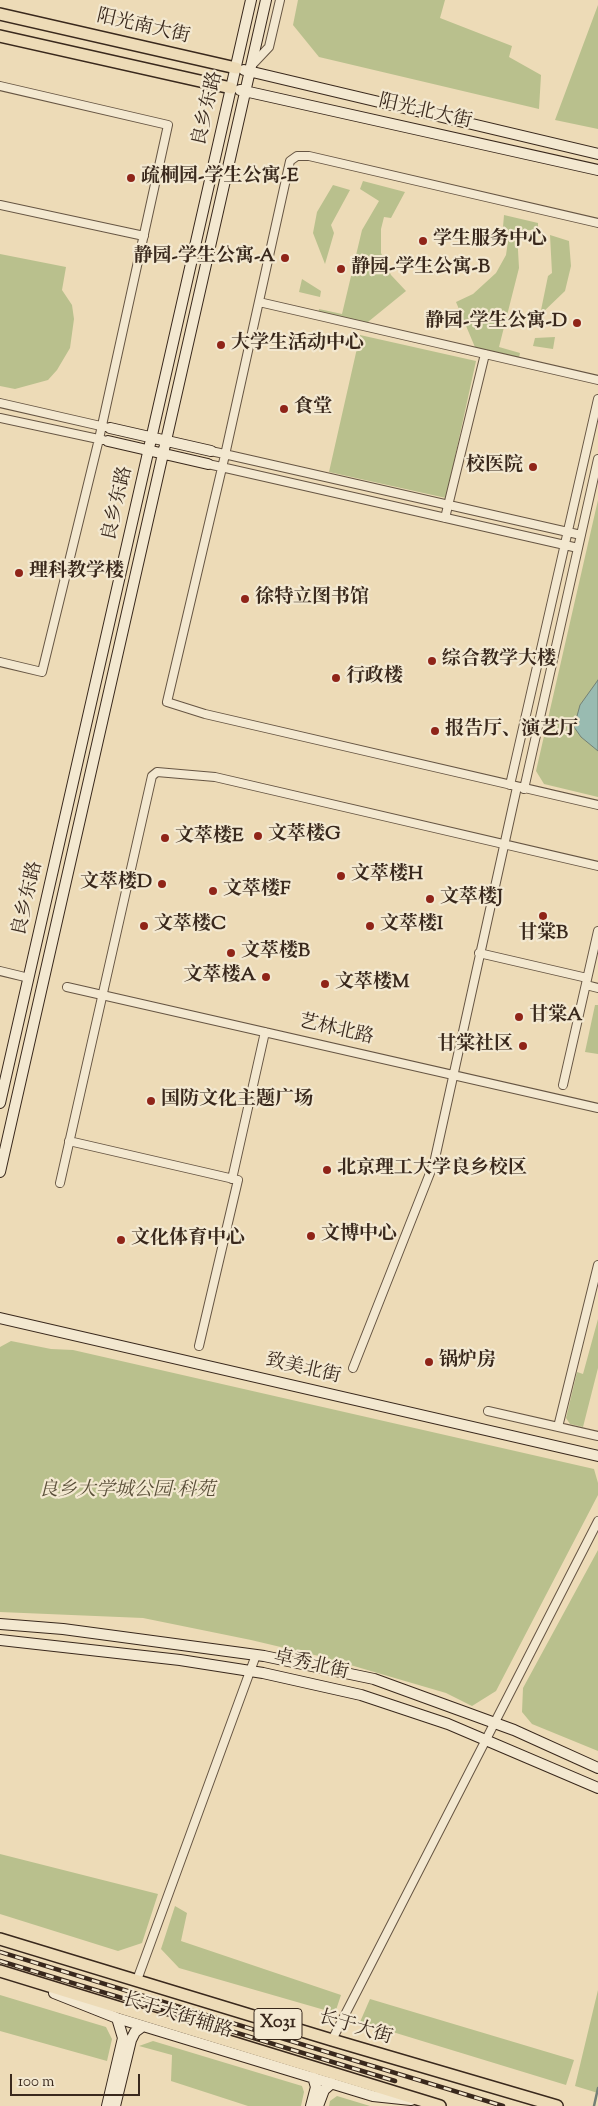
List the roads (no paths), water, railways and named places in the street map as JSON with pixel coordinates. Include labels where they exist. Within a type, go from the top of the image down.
[{"type":"main road","name":"良乡东路","points":[[0,1103],[89,720],[251,0]]},
{"type":"main road","name":"良乡东路","points":[[0,1172],[266,0]]},
{"type":"main road","name":"阳光南大街","points":[[0,14],[236,68],[250,69]]},
{"type":"main road","name":"阳光南大街","points":[[0,36],[244,91]]},
{"type":"main road","name":"阳光北大街","points":[[250,69],[598,154]]},
{"type":"main road","name":"阳光北大街","points":[[244,91],[598,170]]},
{"type":"main road","points":[[106,427],[212,451]]},
{"type":"main road","points":[[103,440],[208,464]]},
{"type":"main road","points":[[89,720],[101,723]]},
{"type":"main road","name":"致美北街","points":[[0,1318],[598,1456]]},
{"type":"main road","name":"卓秀北街","points":[[0,1624],[63,1629],[256,1655],[374,1679],[494,1722],[598,1768]]},
{"type":"main road","name":"卓秀北街","points":[[0,1640],[76,1647],[250,1671],[361,1695],[448,1724],[598,1788]]},
{"type":"main road","name":"长于大街","points":[[0,1938],[332,2040],[558,2106]]},
{"type":"main road","name":"长于大街辅路","points":[[5,1972],[32,1986],[117,2018],[373,2096],[426,2102]]},
{"type":"main road","name":"X031","points":[[5,1972],[440,2106]]},
{"type":"main road","points":[[107,2106],[122,2038],[117,2018]]},
{"type":"main road","points":[[115,2106],[131,2040],[135,2032],[144,2026]]},
{"type":"main road","points":[[311,2106],[316,2087],[313,2077]]},
{"type":"main road","points":[[318,2106],[324,2090],[332,2083]]},
{"type":"street","points":[[250,69],[269,47],[280,0]]},
{"type":"street","points":[[0,86],[168,125],[106,427],[42,672],[0,662]]},
{"type":"street","points":[[598,223],[309,156],[298,156],[290,161],[225,455],[166,702],[215,716],[598,806]]},
{"type":"street","points":[[0,205],[144,236]]},
{"type":"street","points":[[259,302],[598,380]]},
{"type":"street","points":[[445,518],[484,354]]},
{"type":"street","points":[[517,787],[564,545],[598,400]]},
{"type":"street","points":[[0,403],[106,427]]},
{"type":"street","points":[[0,418],[103,440]]},
{"type":"street","points":[[212,451],[581,534]]},
{"type":"street","points":[[353,1368],[434,1163],[503,845],[578,548],[598,460]]},
{"type":"street","points":[[208,464],[578,548]]},
{"type":"street","points":[[60,1183],[152,776],[157,772],[215,777],[598,866]]},
{"type":"street","points":[[563,1085],[598,931]]},
{"type":"street","points":[[479,954],[587,981],[598,988]]},
{"type":"street","points":[[0,971],[29,978]]},
{"type":"street","name":"艺林北路","points":[[67,986],[598,1108]]},
{"type":"street","points":[[232,1179],[265,1032]]},
{"type":"street","points":[[70,1141],[238,1180],[199,1346]]},
{"type":"street","points":[[558,1427],[598,1265]]},
{"type":"street","points":[[488,1411],[598,1436]]},
{"type":"street","points":[[332,2040],[598,1521]]},
{"type":"street","points":[[138,1980],[256,1655]]},
{"type":"water","points":[[598,680],[598,751],[581,737],[574,727],[580,705]]},
{"type":"waterway","points":[[594,2106],[598,2088]]},
{"type":"railway","points":[[0,1952],[503,2106]]},
{"type":"railway","points":[[0,1961],[395,2081]]},
{"type":"place","name":"疏桐园-学生公寓-E","points":[[131,178]]},
{"type":"place","name":"学生服务中心","points":[[423,241]]},
{"type":"place","name":"静园-学生公寓-A","points":[[285,258]]},
{"type":"place","name":"静园-学生公寓-B","points":[[341,269]]},
{"type":"place","name":"静园-学生公寓-D","points":[[577,323]]},
{"type":"place","name":"大学生活动中心","points":[[221,345]]},
{"type":"place","name":"食堂","points":[[284,409]]},
{"type":"place","name":"校医院","points":[[533,467]]},
{"type":"place","name":"理科教学楼","points":[[19,573]]},
{"type":"place","name":"徐特立图书馆","points":[[245,599]]},
{"type":"place","name":"综合教学大楼","points":[[432,661]]},
{"type":"place","name":"行政楼","points":[[336,678]]},
{"type":"place","name":"报告厅、演艺厅","points":[[435,731]]},
{"type":"place","name":"文萃楼G","points":[[258,836]]},
{"type":"place","name":"文萃楼E","points":[[165,838]]},
{"type":"place","name":"文萃楼H","points":[[341,876]]},
{"type":"place","name":"文萃楼D","points":[[162,884]]},
{"type":"place","name":"文萃楼F","points":[[213,891]]},
{"type":"place","name":"文萃楼J","points":[[430,899]]},
{"type":"place","name":"甘棠B","points":[[543,916]]},
{"type":"place","name":"文萃楼C","points":[[144,926]]},
{"type":"place","name":"文萃楼I","points":[[370,926]]},
{"type":"place","name":"文萃楼B","points":[[231,953]]},
{"type":"place","name":"文萃楼A","points":[[266,977]]},
{"type":"place","name":"文萃楼M","points":[[325,984]]},
{"type":"place","name":"甘棠A","points":[[519,1017]]},
{"type":"place","name":"甘棠社区","points":[[523,1046]]},
{"type":"place","name":"国防文化主题广场","points":[[151,1101]]},
{"type":"place","name":"北京理工大学良乡校区","points":[[327,1170]]},
{"type":"place","name":"文博中心","points":[[311,1236]]},
{"type":"place","name":"文化体育中心","points":[[121,1240]]},
{"type":"place","name":"锅炉房","points":[[429,1362]]},
{"type":"park label","name":"良乡大学城公园·科苑","points":[[127,1492]]}]
